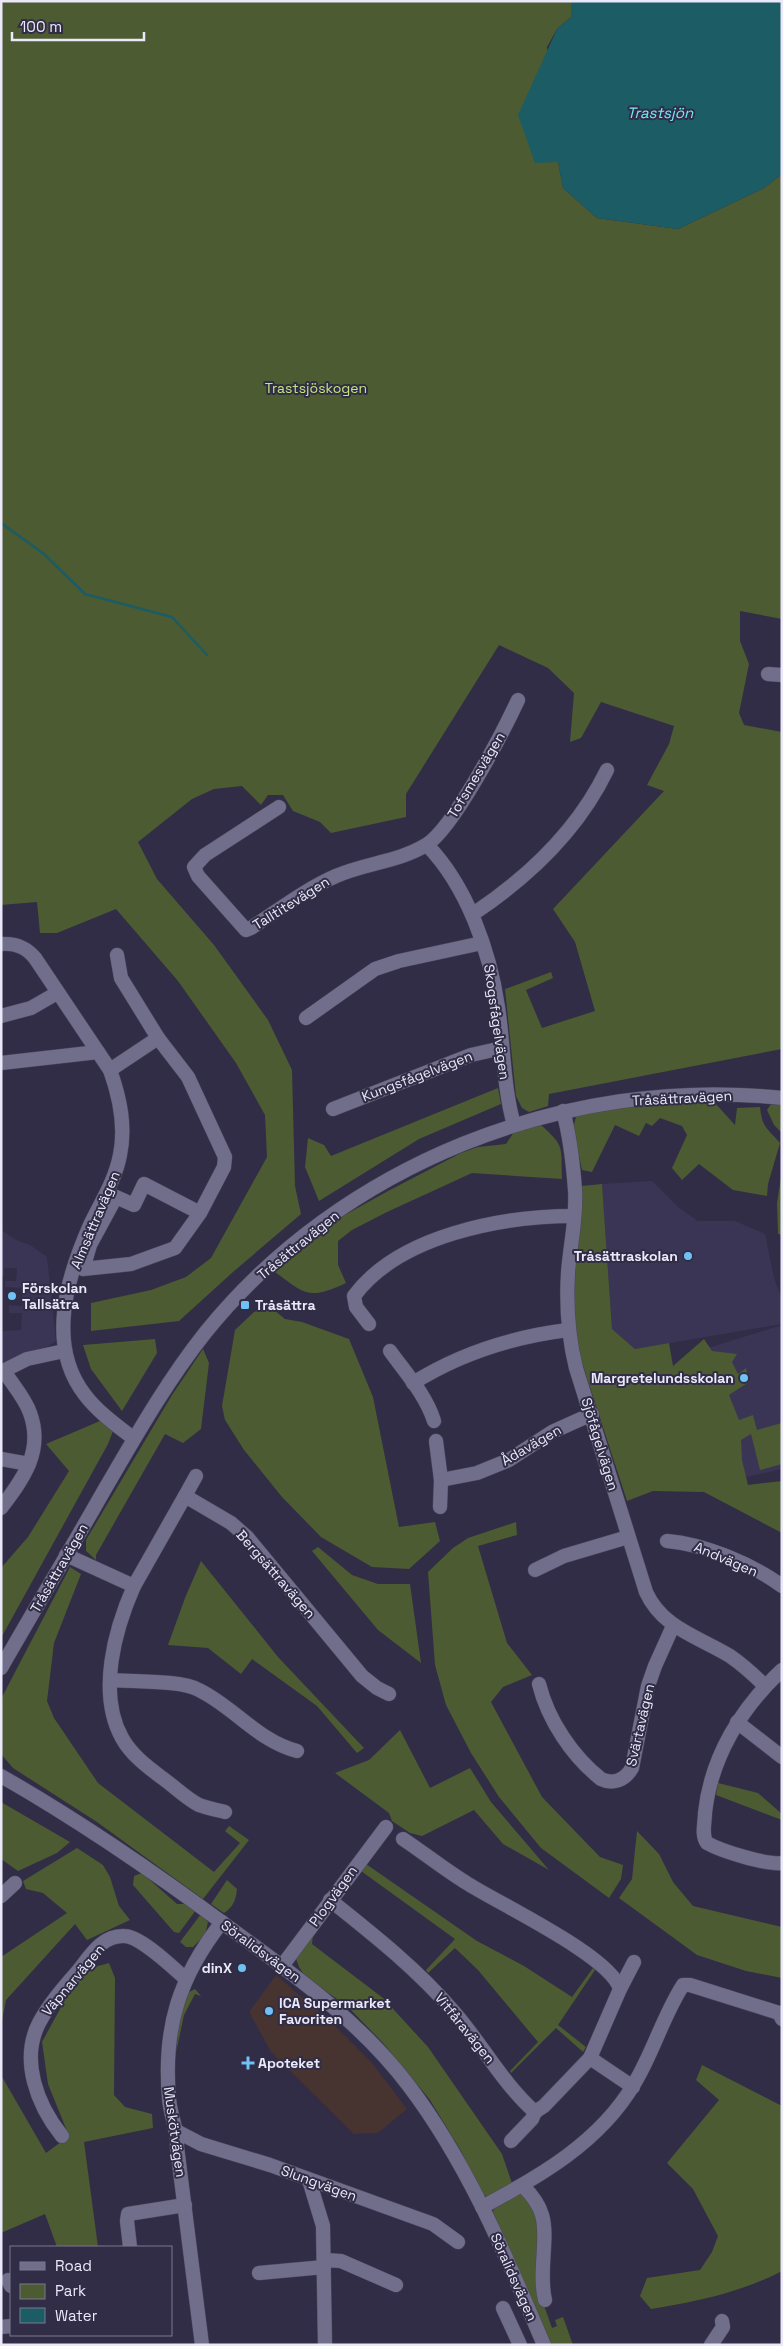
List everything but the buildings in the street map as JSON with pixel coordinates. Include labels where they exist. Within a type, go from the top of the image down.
[{"type":"street","name":"Tofsmesvägen","points":[[427,845],[450,818],[484,765],[518,700]]},
{"type":"street","points":[[472,914],[518,879],[565,834],[590,803],[607,770]]},
{"type":"street","name":"Talltitevägen","points":[[278,808],[205,856],[194,867],[198,876],[246,930],[252,928],[313,887],[337,875],[399,858],[427,845]]},
{"type":"street","name":"Skogsfågelvägen","points":[[427,845],[443,865],[472,914],[482,943],[495,988],[509,1108],[514,1124]]},
{"type":"street","points":[[306,1018],[375,969],[399,961],[482,943]]},
{"type":"street","name":"Almsättravägen","points":[[1,944],[12,944],[28,949],[110,1070],[119,1099],[123,1123],[120,1155],[111,1185],[92,1220],[74,1266],[64,1310],[64,1351],[74,1379],[86,1396],[133,1438]]},
{"type":"street","points":[[117,955],[121,978],[158,1038],[188,1077],[225,1157],[224,1167],[200,1213],[175,1248],[131,1264],[83,1269],[90,1246],[116,1197],[134,1205],[144,1184],[200,1213]]},
{"type":"street","points":[[1,1016],[31,1008],[57,992]]},
{"type":"street","points":[[110,1070],[158,1038]]},
{"type":"street","name":"Kungsfågelvägen","points":[[333,1109],[471,1055],[502,1048]]},
{"type":"street","points":[[1,1063],[98,1052]]},
{"type":"street","name":"Tråsättravägen","points":[[1,1668],[133,1438],[184,1360],[207,1330],[261,1274],[296,1243],[358,1198],[398,1174],[433,1157],[514,1124],[603,1103],[683,1095],[731,1094],[782,1098]]},
{"type":"street","name":"Sjöfågelvägen","points":[[563,1111],[568,1130],[575,1191],[568,1273],[568,1330],[576,1368],[649,1599],[659,1613],[674,1626],[730,1656],[765,1686]]},
{"type":"street","points":[[369,1324],[356,1307],[354,1296],[367,1280],[405,1255],[450,1235],[512,1219],[574,1216]]},
{"type":"street","points":[[413,1383],[444,1364],[480,1349],[516,1339],[568,1330]]},
{"type":"street","points":[[1,1508],[18,1486],[35,1451],[30,1414],[3,1372],[27,1360],[64,1351]]},
{"type":"street","points":[[390,1351],[413,1383],[434,1421]]},
{"type":"street","name":"Ådavägen","points":[[441,1480],[477,1473],[509,1460],[552,1432],[592,1414]]},
{"type":"street","points":[[436,1441],[441,1480],[440,1507]]},
{"type":"street","points":[[1,1459],[29,1464]]},
{"type":"street","points":[[196,1476],[134,1586],[116,1637],[110,1698],[121,1736],[132,1752],[148,1767],[199,1805],[225,1812]]},
{"type":"street","name":"Bergsättravägen","points":[[185,1496],[231,1523],[247,1537],[362,1676],[377,1688],[389,1694]]},
{"type":"street","points":[[535,1570],[559,1558],[628,1536]]},
{"type":"street","name":"Andvägen","points":[[667,1540],[691,1543],[764,1575],[782,1586]]},
{"type":"street","points":[[66,1554],[134,1586]]},
{"type":"street","name":"Svärtavägen","points":[[539,1684],[542,1696],[564,1740],[601,1779],[607,1782],[618,1780],[629,1773],[632,1768],[648,1686],[654,1666],[674,1626]]},
{"type":"street","points":[[782,1670],[765,1686],[737,1722],[723,1748],[708,1793],[704,1833],[705,1840],[717,1848],[770,1863],[782,1863]]},
{"type":"street","points":[[111,1680],[160,1683],[200,1690],[272,1741],[297,1751]]},
{"type":"street","points":[[737,1722],[782,1756]]},
{"type":"street","name":"Söralidsvägen","points":[[1,1776],[96,1833],[282,1966],[346,2018],[395,2069],[444,2137],[482,2207],[544,2345]]},
{"type":"street","name":"Plogvägen","points":[[282,1966],[386,1827]]},
{"type":"street","points":[[403,1839],[466,1882],[578,1948],[616,1978],[620,1989]]},
{"type":"street","points":[[1,1896],[15,1883]]},
{"type":"street","name":"Vitfåravägen","points":[[330,1900],[394,1950],[419,1973],[477,2040],[520,2099],[535,2112]]},
{"type":"street","name":"Muskötvägen","points":[[202,2345],[178,2132],[169,2106],[168,2046],[176,2004],[186,1980],[200,1953],[222,1922]]},
{"type":"street","name":"Väpnarvägen","points":[[62,2136],[46,2115],[38,2095],[31,2058],[35,2032],[61,1991],[102,1943],[125,1936],[133,1938],[146,1947],[186,1980]]},
{"type":"street","points":[[511,2141],[532,2120],[535,2112],[544,2106],[590,2058],[634,1962]]},
{"type":"street","points":[[482,2207],[523,2186],[554,2166],[616,2110],[633,2087],[683,1985],[690,1985],[779,2013],[782,2019]]},
{"type":"street","points":[[590,2058],[633,2087]]},
{"type":"street","name":"Slungvägen","points":[[178,2132],[201,2144],[248,2158],[433,2224],[458,2242]]},
{"type":"street","points":[[309,2180],[323,2226],[324,2345]]},
{"type":"street","points":[[523,2186],[537,2204],[543,2218],[542,2281],[545,2300]]},
{"type":"street","points":[[130,2246],[128,2214],[185,2205]]},
{"type":"street","points":[[259,2273],[341,2261],[396,2285]]},
{"type":"street","name":"Söralidsvägen","points":[[503,2308],[520,2345]]},
{"type":"street","points":[[711,2345],[723,2327],[722,2321]]},
{"type":"shaded area","name":"Tråsättraskolan","points":[[652,1181],[679,1208],[698,1221],[735,1221],[765,1234],[774,1278],[782,1299],[782,1324],[635,1349],[612,1329],[602,1184]]},
{"type":"shaded area","points":[[1,1230],[16,1240],[30,1245],[47,1257],[56,1341],[47,1347],[26,1352],[1,1363],[2,1331],[21,1330],[22,1313],[9,1313],[9,1305],[22,1306],[23,1288],[5,1287],[5,1281],[16,1281],[17,1268],[4,1268],[4,1276],[1,1276]]},
{"type":"shaded area","name":"Margretelundsskolan","points":[[782,1325],[782,1469],[741,1478],[692,1353]]},
{"type":"shaded area","points":[[276,1975],[330,2021],[372,2063],[407,2109],[378,2133],[354,2134],[271,2052],[249,2012]]},
{"type":"green space","name":"Trastsjöskogen","points":[[1,1],[571,1],[571,17],[557,29],[547,47],[558,162],[563,188],[597,218],[678,229],[764,188],[782,174],[782,619],[740,611],[740,641],[749,664],[739,713],[744,725],[782,732],[782,1049],[549,1094],[548,1106],[529,1112],[522,1108],[516,1096],[505,989],[551,972],[553,978],[526,990],[542,1028],[595,1011],[575,942],[553,909],[664,791],[647,785],[669,744],[674,726],[601,702],[581,738],[570,742],[574,693],[548,668],[499,645],[406,794],[406,817],[331,833],[320,822],[293,811],[283,795],[268,795],[261,805],[242,786],[214,789],[192,799],[138,842],[157,879],[214,945],[268,1020],[292,1070],[295,1186],[301,1214],[179,1321],[91,1331],[91,1303],[151,1290],[186,1277],[211,1258],[267,1157],[265,1115],[236,1063],[178,981],[116,909],[57,933],[40,933],[37,902],[1,905]]},
{"type":"green space","points":[[498,1088],[501,1104],[419,1139],[319,1201],[305,1167],[308,1138],[324,1145],[331,1156]]},
{"type":"green space","points":[[658,1103],[715,1103],[735,1125],[737,1108],[760,1107],[764,1124],[780,1143],[768,1184],[767,1196],[733,1190],[699,1164],[682,1180],[672,1168],[687,1135],[682,1126],[660,1118],[652,1126],[646,1123],[639,1136],[615,1125],[592,1172],[582,1170],[573,1128],[576,1117],[581,1113]]},
{"type":"green space","points":[[771,1104],[782,1105],[782,1133],[774,1125],[767,1110]]},
{"type":"green space","points":[[540,1124],[560,1147],[562,1179],[472,1173],[387,1212],[352,1230],[338,1241],[338,1265],[346,1283],[324,1292],[315,1293],[301,1290],[275,1272],[343,1216],[461,1153],[478,1147],[506,1144],[514,1132]]},
{"type":"green space","points":[[782,1171],[782,1235],[778,1234],[777,1203]]},
{"type":"green space","points":[[602,1184],[612,1329],[635,1349],[669,1343],[673,1366],[704,1339],[712,1351],[737,1354],[732,1362],[738,1374],[746,1368],[749,1382],[729,1395],[739,1420],[753,1415],[757,1430],[782,1423],[782,1464],[760,1470],[751,1434],[741,1440],[742,1460],[748,1485],[782,1481],[782,1533],[704,1492],[653,1491],[627,1501],[575,1341],[573,1306],[581,1186]]},
{"type":"green space","points":[[269,1306],[285,1319],[302,1322],[349,1339],[373,1397],[399,1527],[435,1522],[440,1541],[409,1569],[372,1567],[321,1537],[282,1497],[244,1450],[225,1420],[222,1406],[235,1330],[254,1312]]},
{"type":"green space","points":[[155,1339],[157,1353],[122,1411],[91,1369],[83,1345]]},
{"type":"green space","points":[[203,1349],[209,1363],[201,1429],[183,1443],[165,1434],[96,1555],[96,1560],[86,1551],[86,1540],[172,1395]]},
{"type":"green space","points":[[100,1421],[113,1431],[108,1444],[1,1638],[1,1568],[28,1537],[69,1471],[46,1444]]},
{"type":"green space","points":[[516,1522],[517,1535],[478,1546],[507,1643],[532,1675],[503,1687],[491,1702],[542,1797],[600,1857],[623,1865],[621,1879],[609,1898],[541,1848],[499,1797],[471,1753],[446,1705],[435,1665],[428,1572],[453,1548],[468,1538]]},
{"type":"green space","points":[[318,1547],[352,1575],[378,1584],[410,1584],[421,1663],[378,1630],[312,1551]]},
{"type":"green space","points":[[201,1561],[278,1657],[364,1748],[357,1753],[317,1706],[252,1659],[241,1674],[208,1648],[168,1645]]},
{"type":"green space","points":[[70,1567],[81,1574],[54,1643],[47,1701],[54,1718],[98,1783],[214,1872],[240,1843],[225,1831],[229,1826],[249,1840],[203,1899],[97,1822],[13,1768],[1,1754],[1,1699]]},
{"type":"green space","points":[[400,1730],[430,1788],[470,1768],[491,1802],[549,1870],[503,1844],[474,1810],[422,1836],[410,1833],[392,1821],[389,1813],[335,1773],[369,1760]]},
{"type":"green space","points":[[718,1783],[758,1793],[782,1814],[782,1820],[716,1795]]},
{"type":"green space","points":[[1,1802],[70,1842],[57,1853],[18,1871],[1,1859]]},
{"type":"green space","points":[[637,1831],[659,1854],[673,1882],[693,1906],[782,1927],[782,1978],[746,1971],[697,1955],[619,1898],[632,1879]]},
{"type":"green space","points":[[77,1848],[103,1865],[110,1877],[119,1906],[130,1920],[87,1940],[75,1924],[6,2000],[1,2026],[1,1957],[67,1913],[43,1893],[26,1889],[23,1881]]},
{"type":"green space","points":[[366,1864],[477,1941],[524,1966],[572,1997],[593,1968],[595,1970],[558,2025],[586,2047],[583,2052],[556,2028],[511,2073],[510,2071],[538,2042],[478,1970],[455,1948],[428,1973],[426,1970],[455,1939],[361,1871]]},
{"type":"green space","points":[[142,1873],[177,1904],[185,1904],[196,1910],[179,1933],[174,1932],[133,1885],[134,1876]]},
{"type":"green space","points":[[227,1880],[237,1889],[234,1903],[224,1913],[211,1904]]},
{"type":"green space","points":[[201,1914],[208,1922],[205,1935],[193,1947],[186,1947],[180,1942]]},
{"type":"green space","points":[[313,1935],[312,1944],[383,1998],[428,2047],[502,2154],[513,2186],[491,2199],[481,2193],[461,2151],[430,2100],[383,2043],[348,2007],[305,1976],[295,1956]]},
{"type":"green space","points":[[109,1963],[115,1978],[114,2095],[125,2107],[152,2114],[153,2128],[84,2142],[98,2246],[57,2246],[45,2214],[1,2233],[1,2075],[46,2153],[69,2136],[48,2084],[42,2042],[67,1996],[87,1969]]},
{"type":"green space","points":[[195,1989],[201,1996],[195,1994],[184,2015],[176,2053],[180,2015],[189,1992]]},
{"type":"green space","points":[[702,2065],[782,2106],[782,2271],[751,2285],[718,2295],[651,2309],[640,2296],[647,2278],[700,2270],[712,2252],[718,2236],[693,2189],[667,2163],[719,2100],[696,2080]]},
{"type":"green space","points":[[523,2190],[538,2212],[541,2297],[552,2328],[557,2326],[555,2320],[563,2317],[573,2345],[551,2345],[493,2212],[494,2208]]},
{"type":"water","name":"Trastsjön","points":[[571,1],[782,1],[782,174],[764,188],[678,229],[597,218],[563,188],[558,162],[535,163],[518,115],[557,29],[571,17]]},
{"type":"waterway","points":[[1,523],[44,554],[85,594],[172,617],[207,655]]},
{"type":"place","name":"Tråsättraskolan","points":[[688,1256]]},
{"type":"place","name":"Förskolan Tallsätra","points":[[12,1296]]},
{"type":"place","name":"Tråsättra","points":[[245,1305]]},
{"type":"place","name":"Margretelundsskolan","points":[[744,1378]]},
{"type":"place","name":"dinX","points":[[242,1968]]},
{"type":"place","name":"ICA Supermarket Favoriten","points":[[269,2011]]},
{"type":"place","name":"Apoteket","points":[[248,2063]]}]
